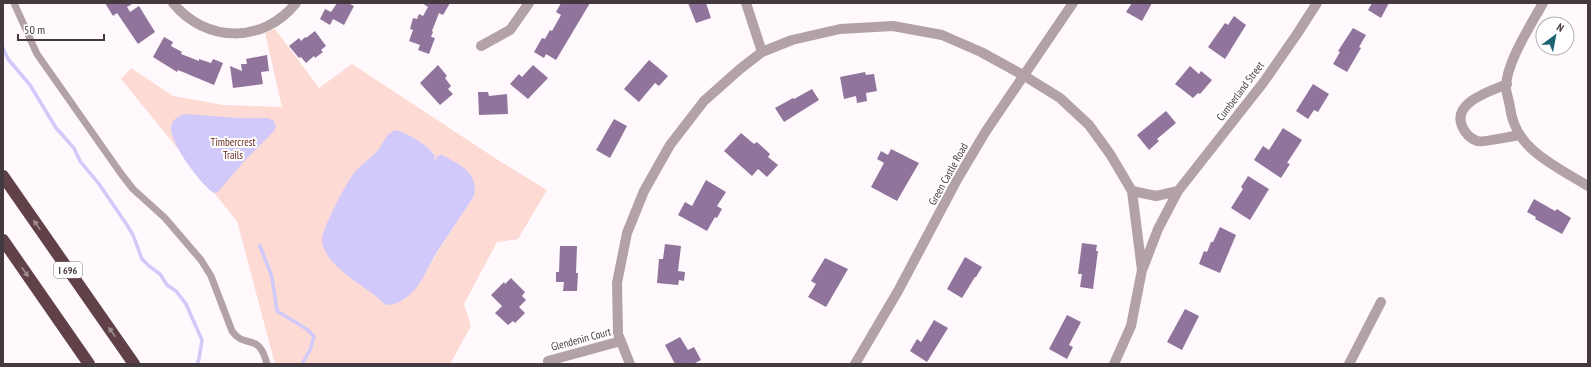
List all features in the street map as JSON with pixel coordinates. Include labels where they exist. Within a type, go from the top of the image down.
[{"type":"highway","name":"I 696","points":[[3,176],[134,364]]},
{"type":"highway","points":[[3,240],[89,364]]},
{"type":"street","points":[[173,3],[185,15],[208,29],[220,32],[237,33],[258,30],[274,23],[289,12],[296,3]]},
{"type":"street","points":[[481,46],[510,30],[529,3]]},
{"type":"street","points":[[746,3],[762,52]]},
{"type":"street","name":"Green Castle Road","points":[[855,364],[898,291],[958,178],[986,131],[1073,3]]},
{"type":"street","name":"Cumberland Street","points":[[1142,270],[1158,229],[1178,191],[1263,83],[1298,34],[1316,3]]},
{"type":"street","points":[[1543,3],[1518,49],[1510,71],[1507,84],[1511,115],[1520,135],[1533,151],[1588,186]]},
{"type":"street","points":[[630,364],[618,334],[617,283],[627,233],[644,191],[670,145],[704,101],[740,69],[762,52],[792,40],[840,29],[893,26],[942,35],[981,52],[1023,76],[1060,98],[1089,125],[1110,154],[1132,191],[1142,270],[1131,326],[1114,364]]},
{"type":"street","points":[[1507,84],[1469,101],[1462,111],[1461,123],[1466,135],[1478,141],[1520,135]]},
{"type":"street","points":[[1132,191],[1156,196],[1178,191]]},
{"type":"street","points":[[1349,364],[1381,302]]},
{"type":"street","name":"Glendenin Court","points":[[548,361],[621,341]]},
{"type":"lane","points":[[14,3],[36,54],[132,189],[165,218],[201,260],[211,276],[232,331],[236,337],[241,340],[257,344],[262,350],[267,364]]},
{"type":"green space","name":"Timbercrest Trails","points":[[275,29],[319,88],[352,64],[501,162],[547,190],[518,239],[497,242],[464,304],[471,326],[450,364],[275,364],[237,221],[121,79],[131,68],[173,96],[223,105],[282,107],[265,33]],"holes":[[[396,130],[412,137],[427,147],[435,156],[434,159],[436,160],[442,155],[469,172],[474,196],[421,280],[388,305],[383,303],[375,295],[348,275],[326,252],[329,218],[354,173],[373,156]]]},
{"type":"shaded area","points":[[186,114],[239,118],[268,118],[274,121],[276,126],[275,130],[246,159],[218,192],[214,193],[194,173],[175,143],[172,134],[172,124],[178,117]]},
{"type":"shaded area","points":[[396,130],[422,143],[435,156],[434,159],[436,160],[437,156],[442,155],[467,170],[474,181],[475,188],[474,196],[437,252],[416,288],[403,300],[395,304],[388,305],[342,271],[329,257],[324,249],[322,241],[330,217],[351,178],[357,170],[378,150],[387,136]]},
{"type":"building","points":[[105,3],[134,3],[127,7],[130,12],[139,6],[155,32],[138,44],[117,13],[113,16]]},
{"type":"building","points":[[337,3],[348,3],[354,6],[344,25],[333,19],[330,25],[320,19],[325,9],[331,12]]},
{"type":"building","points":[[422,3],[450,3],[443,15],[439,13],[432,31],[431,37],[435,38],[429,54],[418,50],[420,45],[409,41],[413,30],[410,29],[413,18],[417,19],[419,14],[423,16],[428,7]]},
{"type":"building","points":[[561,3],[590,3],[556,60],[546,54],[544,58],[534,52],[542,38],[545,39],[550,30],[552,31],[561,15],[556,12]]},
{"type":"building","points":[[688,3],[706,3],[711,18],[696,23]]},
{"type":"building","points":[[1132,3],[1152,3],[1142,21],[1126,12]]},
{"type":"building","points":[[1372,3],[1389,3],[1381,18],[1368,10]]},
{"type":"building","points":[[1234,16],[1246,25],[1225,59],[1208,47],[1225,23],[1228,25]]},
{"type":"building","points":[[1353,28],[1366,35],[1359,47],[1361,48],[1347,72],[1333,64],[1340,52],[1338,51]]},
{"type":"building","points":[[315,31],[326,46],[321,50],[323,52],[315,58],[314,56],[306,63],[301,57],[299,58],[289,46],[299,38],[301,41]]},
{"type":"building","points":[[164,37],[173,42],[171,46],[182,52],[181,54],[199,61],[199,59],[211,63],[213,59],[223,63],[214,85],[178,70],[177,72],[153,57]]},
{"type":"building","points":[[267,55],[269,71],[261,72],[263,84],[233,88],[230,66],[242,71],[241,64],[247,64],[246,59]]},
{"type":"building","points":[[649,60],[668,76],[659,86],[655,83],[639,102],[624,89]]},
{"type":"building","points":[[438,65],[447,76],[445,78],[451,86],[448,89],[453,94],[440,105],[420,83]]},
{"type":"building","points":[[533,65],[548,78],[528,99],[510,84],[519,74],[522,77]]},
{"type":"building","points":[[1190,66],[1199,74],[1201,71],[1212,80],[1200,94],[1198,93],[1193,98],[1175,84]]},
{"type":"building","points":[[865,72],[866,75],[874,74],[877,91],[866,93],[867,101],[857,103],[856,96],[844,99],[840,77]]},
{"type":"building","points":[[1313,84],[1329,94],[1318,112],[1314,110],[1308,119],[1296,111]]},
{"type":"building","points":[[812,89],[819,100],[784,122],[775,108]]},
{"type":"building","points":[[478,92],[488,92],[489,96],[507,94],[508,114],[479,115]]},
{"type":"building","points":[[1166,111],[1176,123],[1157,139],[1159,141],[1149,150],[1137,135]]},
{"type":"building","points":[[614,119],[627,126],[610,158],[596,150]]},
{"type":"building","points":[[1283,128],[1302,140],[1287,163],[1290,164],[1281,178],[1254,160],[1263,146],[1269,150]]},
{"type":"building","points":[[741,133],[754,144],[757,142],[770,154],[768,157],[778,165],[767,177],[758,169],[752,176],[724,151]]},
{"type":"building","points":[[891,149],[919,163],[897,201],[871,187],[884,163],[877,159],[881,151],[888,155]]},
{"type":"building","points":[[1248,176],[1269,189],[1250,220],[1231,208],[1243,189],[1241,187]]},
{"type":"building","points":[[706,180],[726,192],[717,206],[722,209],[717,218],[715,217],[707,231],[678,215],[685,202],[692,206]]},
{"type":"building","points":[[1534,199],[1555,211],[1557,209],[1571,218],[1562,234],[1535,219],[1536,217],[1527,212]]},
{"type":"building","points":[[1220,227],[1236,235],[1220,273],[1199,264],[1204,251],[1207,252]]},
{"type":"building","points":[[1082,243],[1097,245],[1096,251],[1098,251],[1093,289],[1080,287],[1082,274],[1078,274]]},
{"type":"building","points":[[665,244],[681,246],[678,271],[685,272],[684,281],[679,280],[678,285],[657,283],[659,259],[663,259]]},
{"type":"building","points":[[560,246],[577,246],[577,291],[563,291],[564,282],[556,282],[556,272],[559,272]]},
{"type":"building","points":[[965,257],[982,267],[962,298],[947,289]]},
{"type":"building","points":[[825,258],[848,269],[826,307],[808,297],[816,284],[811,281]]},
{"type":"building","points":[[511,278],[525,292],[522,296],[526,300],[519,307],[525,313],[515,323],[513,321],[508,325],[495,313],[502,306],[491,295],[504,282],[505,284]]},
{"type":"building","points":[[1185,309],[1199,316],[1182,350],[1167,342]]},
{"type":"building","points":[[1067,315],[1081,322],[1069,345],[1073,347],[1067,359],[1049,349]]},
{"type":"building","points":[[934,320],[948,328],[927,362],[910,351],[917,339],[921,342]]},
{"type":"building","points":[[680,337],[688,350],[694,347],[701,360],[693,364],[675,364],[665,345]]},
{"type":"waterway","points":[[3,48],[8,59],[30,85],[56,128],[74,148],[80,161],[99,184],[127,225],[133,235],[142,259],[160,274],[167,285],[176,291],[186,304],[202,340],[197,364]]},
{"type":"waterway","points":[[260,246],[272,277],[277,311],[308,330],[314,337],[310,350],[302,364]]}]
